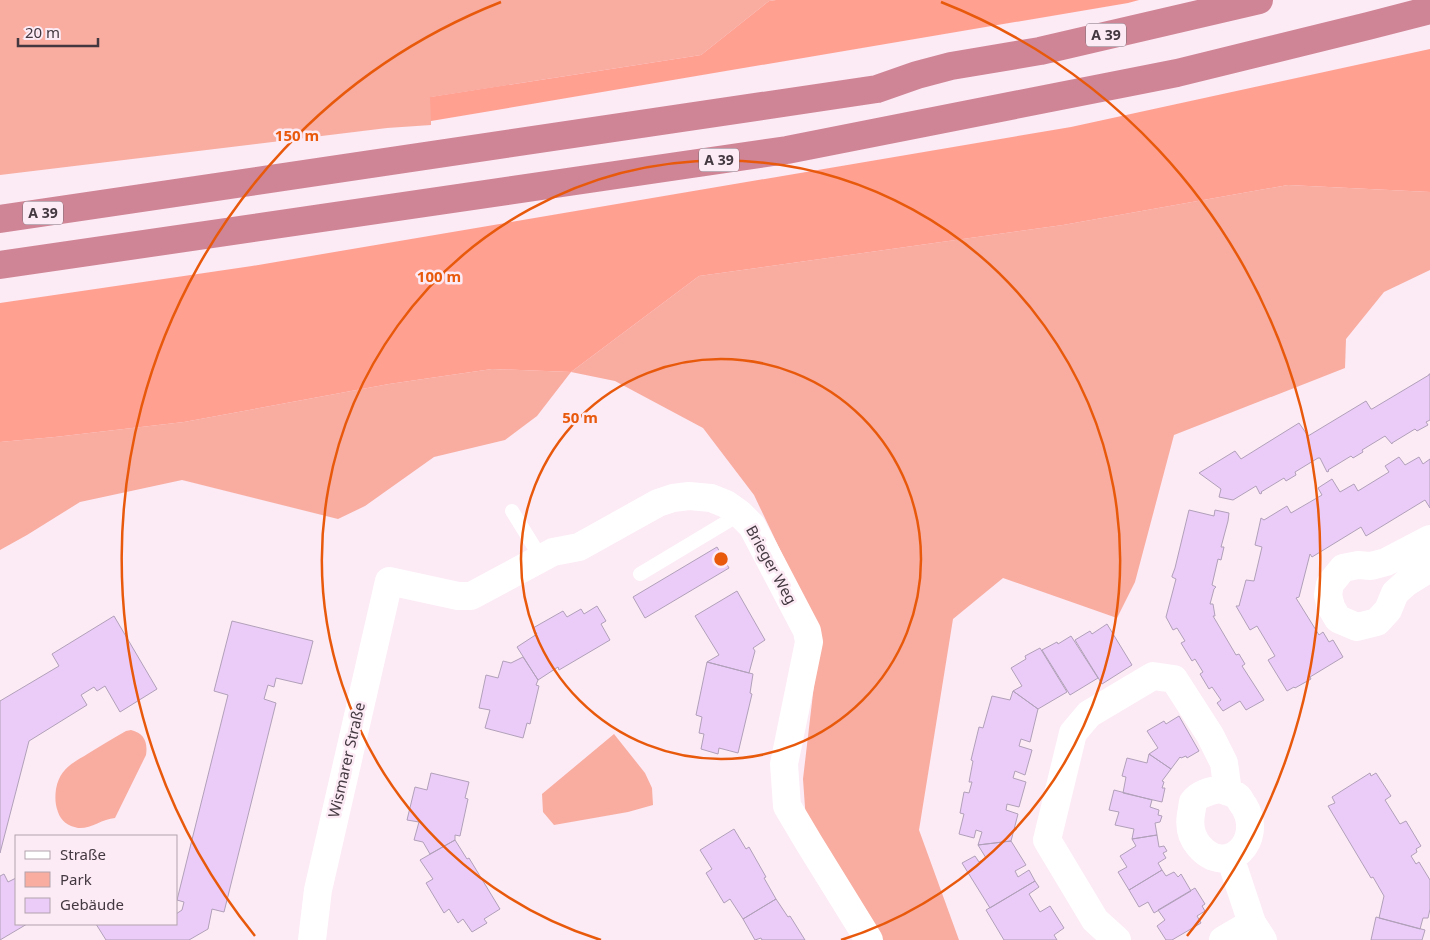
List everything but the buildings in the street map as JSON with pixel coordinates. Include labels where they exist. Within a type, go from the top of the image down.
[{"type":"highway","name":"A 39","points":[[0,219],[877,89],[951,66],[1040,51],[1259,0]]},
{"type":"highway","name":"A 39","points":[[0,265],[787,150],[1177,73],[1430,10]]},
{"type":"street","name":"Brieger Weg","points":[[389,581],[458,596],[471,596],[553,552],[579,547],[658,503],[673,498],[689,496],[711,498],[726,504],[740,514],[752,526],[807,631],[810,642],[784,764],[787,806],[869,940]]},
{"type":"street","points":[[1430,539],[1386,562],[1371,566],[1358,565],[1343,568],[1330,584],[1328,595],[1331,607],[1338,619],[1357,627],[1377,622],[1388,610],[1395,593],[1406,583],[1430,568]]},
{"type":"street","name":"Wismarer Straße","points":[[312,940],[318,890],[389,581]]},
{"type":"street","points":[[1117,940],[1095,920],[1047,840],[1073,733],[1089,714],[1153,676],[1174,679],[1210,735],[1224,763],[1228,792]]},
{"type":"street","points":[[1220,788],[1237,796],[1249,814],[1248,840],[1240,852],[1230,857],[1218,858],[1205,853],[1193,839],[1189,822],[1193,803],[1205,793],[1220,788]]},
{"type":"street","points":[[1223,940],[1258,931],[1230,857]]},
{"type":"lane","points":[[512,511],[542,558]]},
{"type":"lane","points":[[640,574],[740,514]]},
{"type":"green space","points":[[0,0],[776,0],[769,1],[701,55],[431,97],[431,125],[387,128],[0,175]]},
{"type":"green space","points":[[1288,185],[1430,192],[1430,270],[1384,292],[1346,339],[1345,368],[1174,435],[1135,582],[1117,618],[1003,578],[953,619],[919,830],[959,940],[881,940],[806,821],[803,779],[820,634],[754,495],[703,428],[615,381],[571,372],[699,276],[1063,225]]},
{"type":"green space","points":[[492,369],[571,372],[537,416],[505,440],[434,457],[365,506],[338,519],[182,480],[80,502],[0,550],[0,442],[184,422],[389,384]]},
{"type":"green space","points":[[131,730],[139,733],[146,742],[146,755],[115,818],[83,828],[65,823],[58,812],[55,798],[58,782],[64,771],[78,760],[126,731]]},
{"type":"green space","points":[[614,734],[645,773],[652,788],[653,805],[628,812],[554,825],[543,812],[542,794]]},
{"type":"shaded area","points":[[1139,0],[431,121],[430,97],[701,55],[769,1]]},
{"type":"shaded area","points":[[1430,49],[1430,192],[1288,185],[1063,225],[699,276],[571,372],[492,369],[389,384],[184,422],[0,442],[0,303],[252,266],[1071,127]]}]
